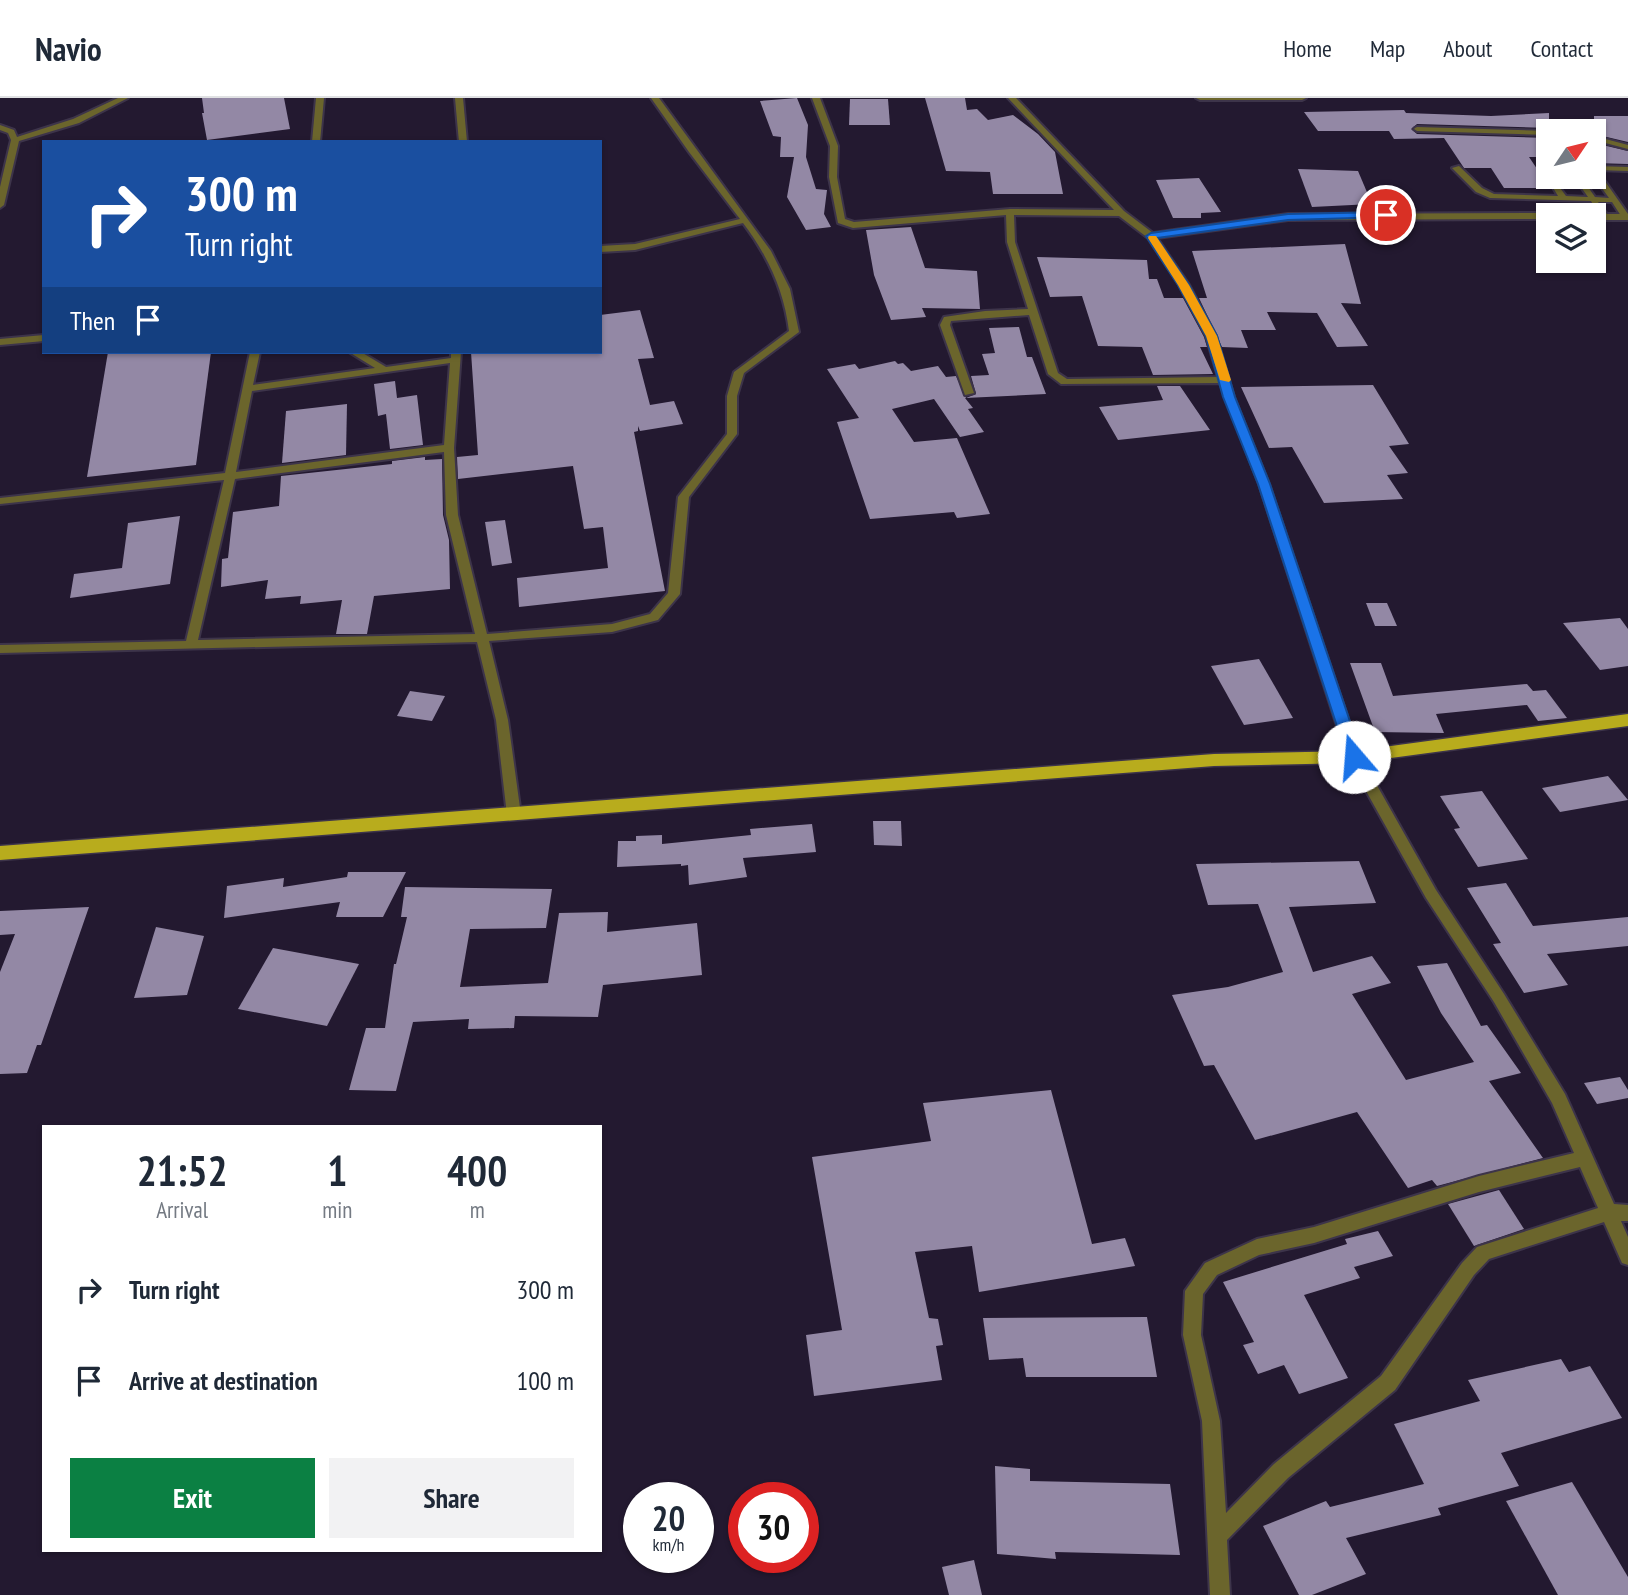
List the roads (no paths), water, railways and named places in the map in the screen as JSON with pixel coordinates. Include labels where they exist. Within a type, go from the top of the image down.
[{"type":"main road","points":[[0,853],[1200,761],[1354,757],[1628,720]]},
{"type":"street","points":[[15,140],[76,121],[124,98]]},
{"type":"street","points":[[316,140],[320,98]]},
{"type":"street","points":[[459,98],[463,140]]},
{"type":"street","points":[[0,649],[482,638],[612,628],[654,617],[674,594],[684,497],[715,460],[732,434],[732,396],[739,372],[794,332],[793,309],[778,270],[762,240],[678,134],[655,98]]},
{"type":"street","points":[[816,98],[834,146],[833,177],[841,221],[853,225],[1010,212],[1121,213]]},
{"type":"street","points":[[1012,98],[1023,98]]},
{"type":"street","points":[[1012,98],[1121,213],[1151,236],[1184,285],[1212,336],[1229,397],[1264,484],[1354,757],[1431,894],[1499,998],[1559,1100],[1586,1158],[1619,1213],[1628,1257]]},
{"type":"street","points":[[1200,98],[1302,98]]},
{"type":"street","points":[[0,127],[11,132],[15,140],[3,178],[0,205]]},
{"type":"street","points":[[1010,212],[1011,242],[1053,374],[1065,382],[1226,380]]},
{"type":"street","points":[[1151,236],[1288,217],[1536,216]]},
{"type":"street","points":[[1606,217],[1627,217]]},
{"type":"street","points":[[602,249],[635,247],[745,220]]},
{"type":"street","points":[[969,393],[945,325],[947,319],[975,314],[1032,313]]},
{"type":"street","points":[[0,342],[42,338]]},
{"type":"street","points":[[191,645],[255,354]]},
{"type":"street","points":[[358,354],[382,368]]},
{"type":"street","points":[[246,389],[455,356],[449,448],[452,515],[502,720],[514,815]]},
{"type":"street","points":[[0,501],[230,476],[449,448]]},
{"type":"street","points":[[1220,1595],[1211,1420],[1192,1335],[1194,1291],[1211,1269],[1256,1247],[1314,1235],[1479,1184],[1586,1158]]},
{"type":"street","points":[[1216,1536],[1281,1471],[1388,1383],[1468,1269],[1483,1253],[1619,1213]]},
{"type":"lane","points":[[1417,129],[1536,133]]},
{"type":"lane","points":[[1606,141],[1628,147]]},
{"type":"lane","points":[[1456,168],[1479,190],[1493,196],[1614,200]]},
{"type":"lane","points":[[1606,169],[1628,169]]},
{"type":"lane","points":[[1606,188],[1627,217]]},
{"type":"lane","points":[[1557,189],[1564,199]]},
{"type":"lane","points":[[1586,189],[1596,203]]}]
